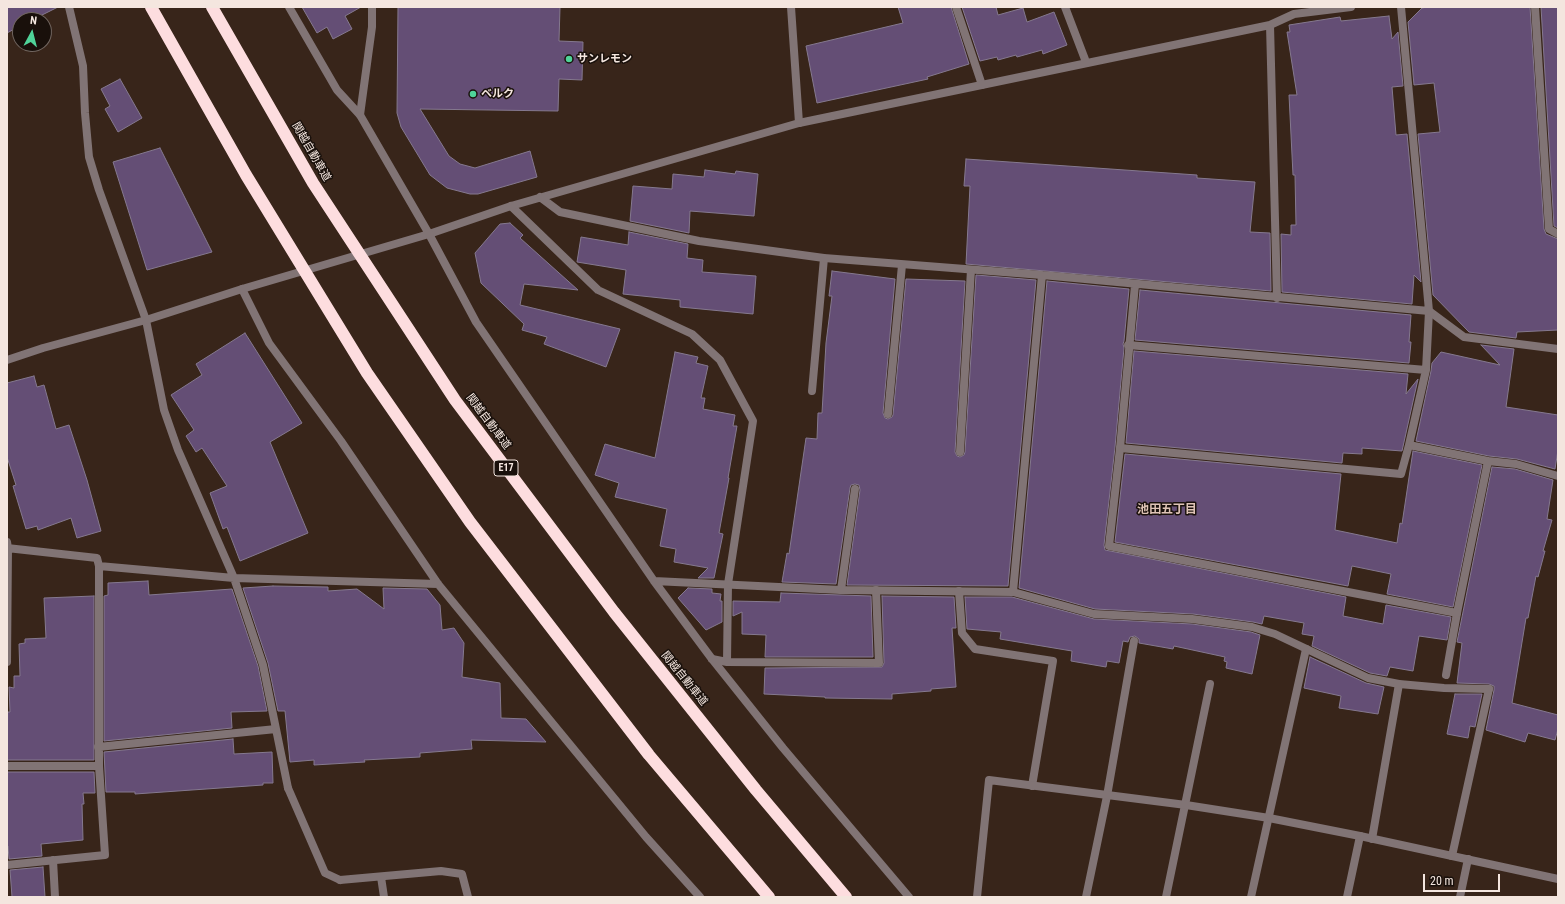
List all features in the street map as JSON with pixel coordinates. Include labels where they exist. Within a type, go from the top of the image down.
[{"type":"highway","points":[[151,7],[246,175],[367,373],[470,522],[649,755],[769,897]]},
{"type":"highway","name":"関越自動車道","points":[[212,7],[313,183],[455,400],[614,612],[756,790],[846,897]]},
{"type":"street","points":[[69,7],[83,66],[89,157],[99,190],[146,320],[164,410],[178,450],[234,578],[263,665],[288,788],[325,874],[340,880],[440,871],[462,874],[468,897]]},
{"type":"street","points":[[289,7],[337,90],[360,115],[429,234],[476,322],[654,580],[712,659],[783,748],[909,897]]},
{"type":"street","points":[[360,115],[372,27],[372,7]]},
{"type":"street","points":[[791,7],[799,123]]},
{"type":"street","points":[[956,7],[982,85]]},
{"type":"street","points":[[1065,7],[1086,62]]},
{"type":"street","points":[[7,360],[43,348],[146,320],[242,289],[429,234],[540,197],[799,123],[1086,62],[1270,25],[1294,11],[1351,7]]},
{"type":"street","points":[[1120,448],[1401,474],[1426,370],[1430,312],[1401,7]]},
{"type":"street","points":[[1535,7],[1549,229],[1558,234]]},
{"type":"street","points":[[1270,25],[1277,298]]},
{"type":"street","points":[[540,197],[560,212],[699,241],[824,258],[1042,275],[1134,285],[1430,312],[1464,337],[1558,349]]},
{"type":"street","points":[[511,206],[598,290],[692,334],[720,360],[753,421],[728,584],[727,662]]},
{"type":"street","points":[[812,391],[824,258]]},
{"type":"street","points":[[888,414],[902,265]]},
{"type":"street","points":[[960,452],[971,270]]},
{"type":"street","points":[[1012,592],[1042,275]]},
{"type":"street","points":[[1134,285],[1120,448],[1109,546],[1457,613]]},
{"type":"street","points":[[242,289],[269,343],[340,441],[438,584],[646,837],[700,897]]},
{"type":"street","points":[[1128,345],[1426,370]]},
{"type":"street","points":[[1409,445],[1488,461],[1516,464],[1558,476]]},
{"type":"street","points":[[1446,675],[1488,461]]},
{"type":"street","points":[[841,590],[855,489]]},
{"type":"street","points":[[7,662],[8,546],[97,558],[99,566],[98,766],[106,855],[7,865]]},
{"type":"street","points":[[99,566],[234,578],[438,584]]},
{"type":"street","points":[[654,580],[841,590],[1012,592],[1094,614],[1192,620],[1252,627],[1275,634],[1368,678],[1399,684],[1444,688],[1489,689],[1452,856]]},
{"type":"street","points":[[712,659],[727,662],[879,663],[876,590]]},
{"type":"street","points":[[960,591],[962,633],[975,650],[1053,661],[1032,786]]},
{"type":"street","points":[[1086,897],[1107,796],[1134,641]]},
{"type":"street","points":[[1252,897],[1306,649]]},
{"type":"street","points":[[1166,897],[1210,684]]},
{"type":"street","points":[[1372,839],[1399,684]]},
{"type":"street","points":[[98,746],[276,729]]},
{"type":"street","points":[[7,766],[98,766]]},
{"type":"street","points":[[977,897],[989,780],[1186,805],[1269,818],[1558,877]]},
{"type":"street","points":[[1346,897],[1360,836]]},
{"type":"street","points":[[1460,897],[1468,859]]},
{"type":"street","points":[[53,860],[55,897]]},
{"type":"street","points":[[382,876],[384,897]]},
{"type":"building","points":[[7,7],[58,7],[48,12],[12,12],[12,30],[7,33]]},
{"type":"building","points":[[302,7],[361,7],[345,16],[352,29],[333,39],[327,27],[317,33]]},
{"type":"building","points":[[398,7],[560,7],[559,41],[583,42],[582,80],[559,79],[558,111],[420,109],[449,156],[460,164],[475,168],[530,151],[537,177],[478,194],[470,194],[447,188],[430,175],[401,127],[397,113]]},
{"type":"building","points":[[898,7],[951,7],[969,64],[927,77],[928,79],[817,103],[806,46],[903,23]]},
{"type":"building","points":[[962,7],[996,7],[998,15],[1023,8],[1027,22],[1054,12],[1067,45],[1043,54],[1042,50],[1017,57],[1016,55],[998,60],[997,57],[980,61]]},
{"type":"building","points":[[1530,7],[1544,229],[1546,234],[1558,239],[1558,330],[1517,332],[1516,338],[1469,332],[1433,295],[1418,134],[1440,132],[1434,83],[1414,85],[1408,22],[1422,8]]},
{"type":"building","points":[[1541,7],[1558,7],[1558,228],[1554,226]]},
{"type":"building","points":[[1389,16],[1392,39],[1398,32],[1403,86],[1392,87],[1396,135],[1407,134],[1421,282],[1414,275],[1412,304],[1282,292],[1281,234],[1291,235],[1291,225],[1296,225],[1295,175],[1293,175],[1289,95],[1297,95],[1287,32],[1290,32],[1289,25],[1340,17],[1341,21]]},
{"type":"building","points":[[120,79],[142,118],[118,132],[105,109],[110,106],[101,89]]},
{"type":"building","points":[[160,148],[212,252],[147,270],[113,162]]},
{"type":"building","points":[[966,159],[1197,175],[1197,178],[1255,182],[1250,232],[1270,233],[1271,291],[966,264],[970,186],[964,186]]},
{"type":"building","points":[[705,170],[735,174],[736,171],[758,174],[754,216],[690,211],[689,233],[630,221],[633,186],[672,189],[673,174],[704,177]]},
{"type":"building","points":[[510,223],[523,235],[520,238],[578,290],[524,284],[520,305],[620,329],[606,367],[544,344],[547,337],[522,330],[524,324],[481,283],[475,253],[500,224]]},
{"type":"building","points":[[629,232],[688,244],[687,258],[703,260],[702,272],[756,276],[753,314],[680,307],[680,300],[623,294],[626,270],[577,262],[581,237],[628,245]]},
{"type":"building","points":[[832,271],[895,279],[883,413],[885,418],[888,419],[893,415],[906,279],[965,281],[955,452],[957,456],[960,457],[964,455],[965,452],[976,275],[1036,280],[1008,586],[847,585],[860,490],[859,485],[855,484],[851,485],[850,488],[836,584],[782,582],[787,553],[789,554],[806,438],[817,439],[818,413],[822,413],[826,343],[832,296],[829,296]]},
{"type":"building","points":[[1047,281],[1129,289],[1115,447],[1104,545],[1105,550],[1346,597],[1343,616],[1383,624],[1386,605],[1451,617],[1447,640],[1419,636],[1413,671],[1390,667],[1387,676],[1370,673],[1312,646],[1314,636],[1302,634],[1304,623],[1264,616],[1262,624],[1193,614],[1095,609],[1019,588]]},
{"type":"building","points":[[1140,290],[1411,315],[1409,363],[1135,340]]},
{"type":"building","points":[[245,333],[302,423],[270,442],[308,533],[240,561],[227,527],[223,529],[210,493],[227,486],[202,448],[196,452],[186,436],[194,430],[171,395],[202,375],[196,364]]},
{"type":"building","points":[[1481,345],[1514,349],[1506,407],[1558,415],[1558,450],[1555,469],[1517,459],[1489,456],[1416,441],[1432,363],[1441,352],[1500,365]]},
{"type":"building","points":[[1134,351],[1408,374],[1406,394],[1418,379],[1402,451],[1362,448],[1362,454],[1343,453],[1342,463],[1126,443]]},
{"type":"building","points":[[675,352],[698,357],[696,363],[708,366],[701,398],[705,398],[703,409],[735,415],[733,426],[737,426],[719,533],[723,534],[714,578],[698,578],[708,568],[674,562],[676,549],[660,546],[667,509],[615,497],[619,483],[595,475],[605,444],[655,458]]},
{"type":"building","points":[[34,376],[37,387],[44,385],[56,429],[69,425],[87,480],[101,531],[77,538],[71,518],[38,530],[37,526],[26,529],[13,486],[16,485],[7,457],[7,383]]},
{"type":"building","points":[[1413,451],[1482,465],[1453,607],[1387,594],[1391,574],[1352,566],[1348,586],[1115,542],[1125,454],[1341,474],[1335,530],[1397,543],[1400,523],[1402,524]]},
{"type":"building","points":[[1492,467],[1515,469],[1553,480],[1547,519],[1552,520],[1543,551],[1545,551],[1538,577],[1536,576],[1528,618],[1526,618],[1512,703],[1558,715],[1558,729],[1555,740],[1528,733],[1525,742],[1486,730],[1494,686],[1489,684],[1457,683],[1462,643],[1457,642]]},
{"type":"building","points":[[148,581],[149,595],[232,589],[258,666],[267,711],[231,712],[232,728],[104,741],[104,596],[108,595],[108,583]]},
{"type":"building","points":[[273,586],[328,587],[328,591],[357,589],[384,609],[383,588],[427,589],[440,605],[442,630],[454,628],[464,643],[462,677],[500,683],[501,718],[526,719],[546,742],[471,740],[472,749],[420,753],[420,757],[364,760],[365,762],[314,765],[314,760],[290,762],[285,711],[278,711],[268,663],[243,588]]},
{"type":"building","points":[[688,588],[712,589],[712,593],[721,594],[720,601],[722,601],[722,622],[706,630],[678,598]]},
{"type":"building","points":[[781,593],[871,596],[873,657],[765,657],[766,635],[742,634],[742,612],[733,616],[733,601],[780,602]]},
{"type":"building","points":[[94,596],[94,760],[7,760],[7,712],[10,712],[9,687],[14,688],[14,676],[20,676],[19,644],[25,643],[25,639],[46,638],[44,598]]},
{"type":"building","points":[[882,596],[954,597],[956,628],[952,628],[956,687],[931,689],[931,691],[892,694],[892,699],[825,698],[764,694],[765,668],[882,667],[884,663]]},
{"type":"building","points":[[965,597],[1012,597],[1094,619],[1192,624],[1251,632],[1260,635],[1252,674],[1226,668],[1227,662],[1224,661],[1225,657],[1174,646],[1173,649],[1139,643],[1139,639],[1135,636],[1130,637],[1128,642],[1123,641],[1119,663],[1107,661],[1106,667],[1071,661],[1072,651],[1000,639],[1001,632],[967,629]]},
{"type":"building","points":[[1310,657],[1366,683],[1384,687],[1378,714],[1339,708],[1341,696],[1304,688]]},
{"type":"building","points":[[1455,694],[1482,694],[1475,727],[1470,726],[1468,738],[1447,734]]},
{"type":"building","points":[[233,739],[234,754],[272,752],[273,783],[135,794],[135,792],[106,792],[104,752]]},
{"type":"building","points":[[7,772],[94,772],[95,793],[83,793],[83,840],[41,844],[42,856],[9,859],[7,846]]},
{"type":"building","points":[[43,867],[45,897],[12,897],[10,870]]},
{"type":"place","name":"サンレモン","points":[[569,59]]},
{"type":"place","name":"ベルク","points":[[473,94]]},
{"type":"district","name":"池田五丁目","points":[[1167,510]]}]
